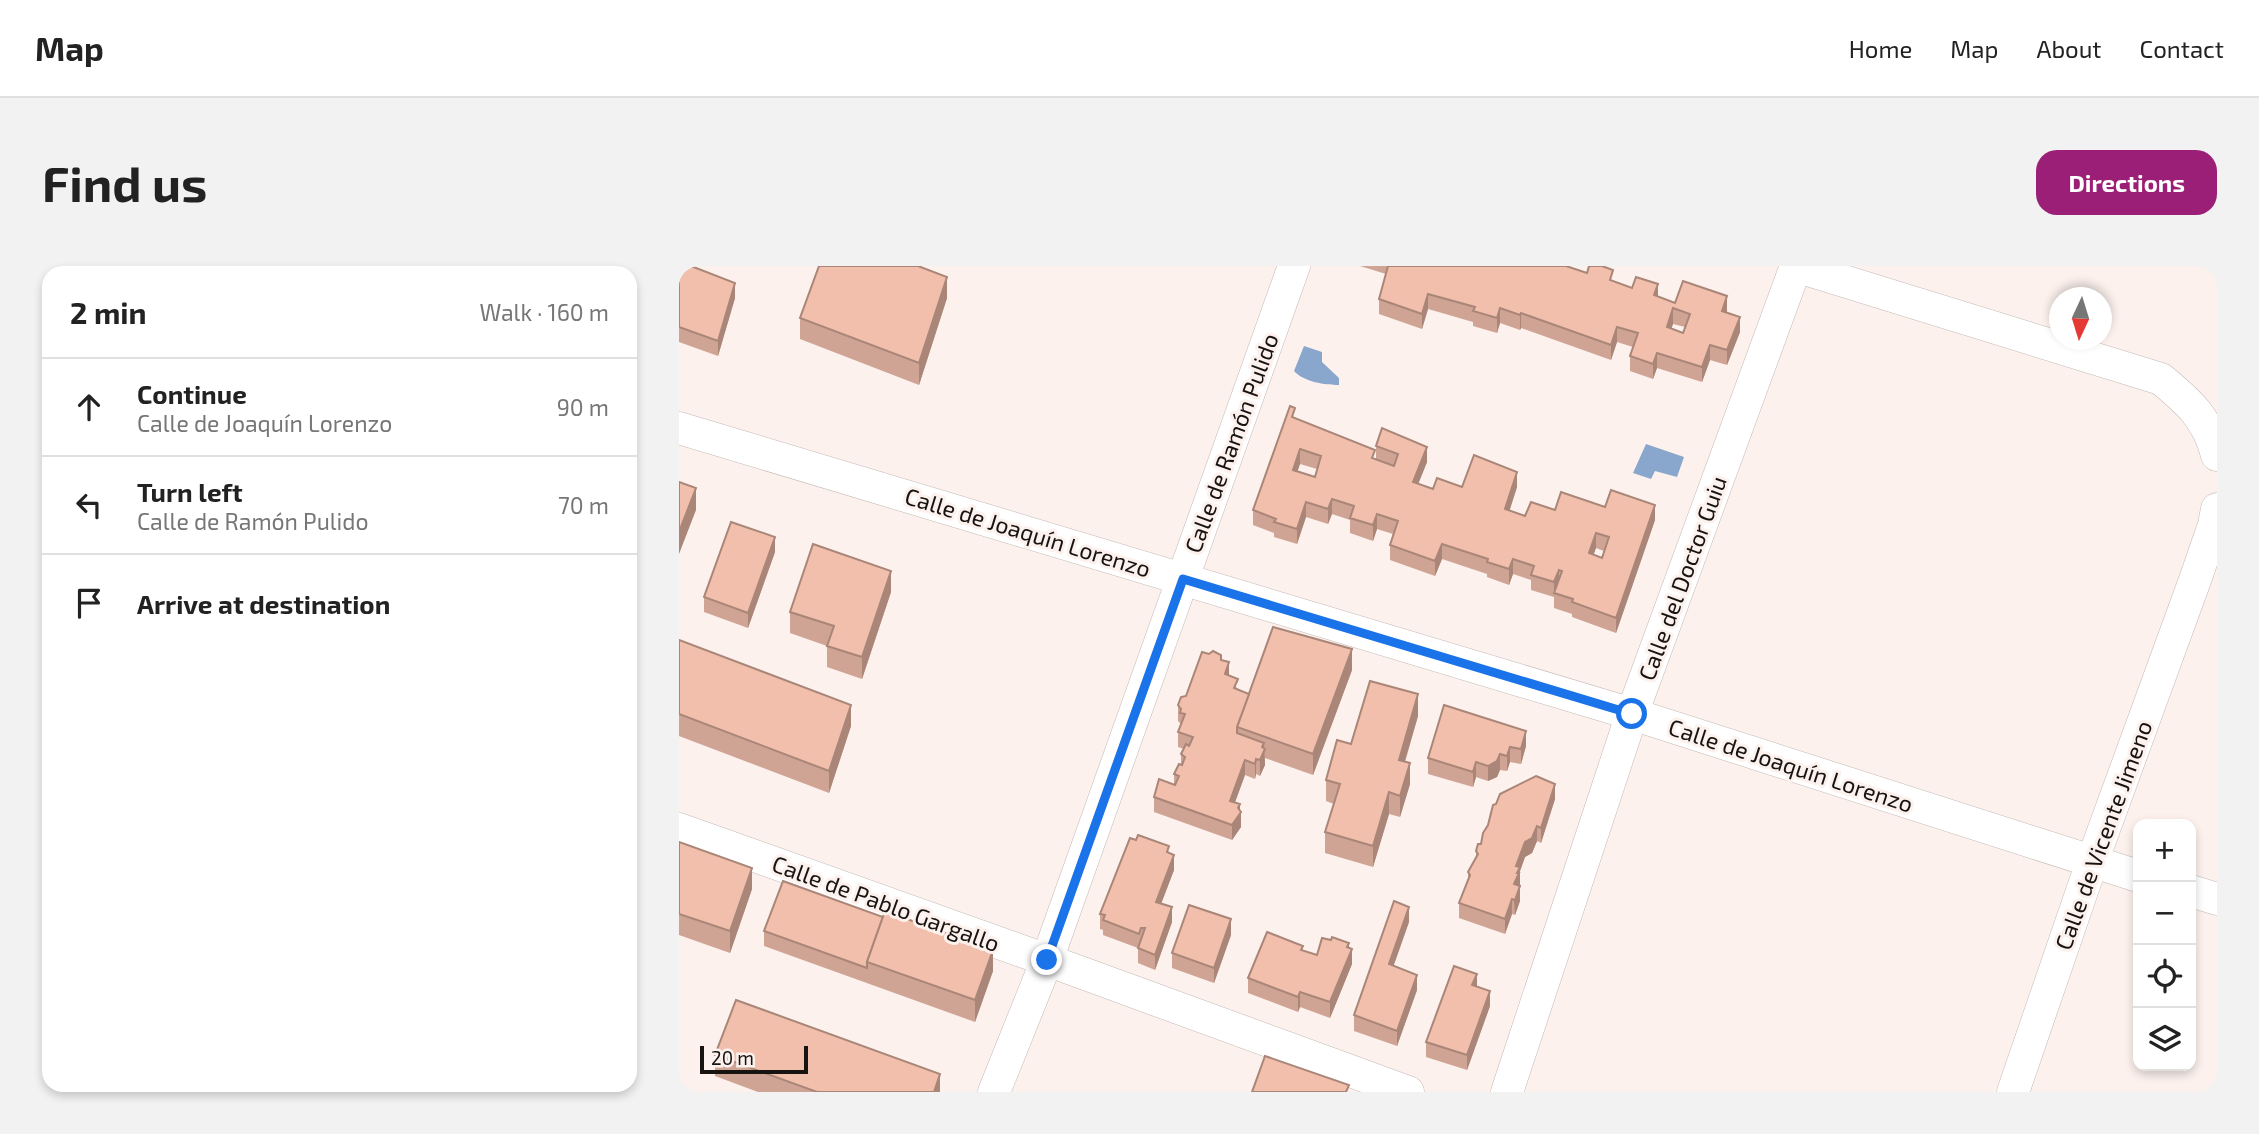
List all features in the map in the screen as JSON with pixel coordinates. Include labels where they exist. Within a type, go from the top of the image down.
[{"type":"street","name":"Calle de Ramón Pulido","points":[[994,1092],[1047,960],[1294,266]]},
{"type":"street","points":[[1796,266],[2161,379],[2186,399],[2206,424],[2217,455]]},
{"type":"street","name":"Calle del Doctor Guiu","points":[[1507,1092],[1632,714],[1796,266]]},
{"type":"street","name":"Calle de Joaquín Lorenzo","points":[[679,428],[1632,714],[2133,874]]},
{"type":"street","name":"Calle de Vicente Jimeno","points":[[2013,1092],[2092,862],[2195,580],[2217,509]]},
{"type":"street","name":"Calle de Pablo Gargallo","points":[[679,829],[1408,1092]]},
{"type":"street","points":[[2196,893],[2217,899]]},
{"type":"water","points":[[1304,346],[1322,352],[1322,362],[1339,378],[1339,385],[1309,380],[1294,371]]},
{"type":"water","points":[[1646,444],[1684,457],[1677,477],[1655,471],[1651,479],[1633,473]]},
{"type":"building","points":[[679,266],[691,266],[735,283],[718,341],[679,327]]},
{"type":"building","points":[[819,266],[918,266],[947,277],[919,363],[800,318]]},
{"type":"building","points":[[1388,266],[1566,266],[1587,273],[1589,266],[1602,266],[1613,270],[1610,280],[1632,288],[1636,277],[1658,284],[1654,295],[1675,303],[1683,281],[1727,296],[1722,311],[1740,317],[1727,350],[1710,345],[1702,367],[1657,353],[1653,364],[1630,356],[1638,333],[1617,327],[1611,345],[1500,308],[1497,318],[1473,311],[1475,307],[1428,294],[1422,314],[1379,299]],"holes":[[[1673,308],[1690,314],[1683,333],[1667,327]]]},
{"type":"building","points":[[1290,406],[1295,408],[1292,417],[1375,450],[1372,458],[1394,466],[1398,454],[1376,446],[1382,428],[1427,447],[1413,482],[1433,489],[1437,478],[1462,487],[1474,455],[1517,472],[1505,509],[1525,516],[1531,502],[1555,510],[1561,492],[1605,507],[1611,490],[1655,505],[1616,618],[1554,593],[1562,571],[1559,570],[1554,582],[1531,575],[1534,566],[1513,559],[1509,569],[1442,544],[1435,561],[1390,545],[1398,521],[1377,514],[1373,525],[1350,518],[1354,506],[1332,499],[1328,509],[1306,502],[1297,529],[1274,522],[1276,519],[1253,510]],"holes":[[[1300,449],[1321,456],[1315,477],[1293,470]],[[1596,533],[1609,537],[1602,558],[1589,553]]]},
{"type":"building","points":[[679,482],[696,488],[679,532]]},
{"type":"building","points":[[731,522],[775,537],[748,613],[704,597]]},
{"type":"building","points":[[813,544],[891,571],[862,657],[827,646],[834,626],[790,612]]},
{"type":"building","points":[[1273,627],[1352,649],[1313,754],[1237,727]]},
{"type":"building","points":[[679,640],[851,705],[829,771],[679,714]]},
{"type":"building","points":[[1213,651],[1221,655],[1221,660],[1229,662],[1225,674],[1238,679],[1234,688],[1249,694],[1237,733],[1264,743],[1262,747],[1265,749],[1255,764],[1245,760],[1230,801],[1240,804],[1238,808],[1241,812],[1232,825],[1154,797],[1159,779],[1175,785],[1179,776],[1174,774],[1185,757],[1181,754],[1193,737],[1178,732],[1185,714],[1180,713],[1178,705],[1181,697],[1186,696],[1202,652],[1209,654]]},
{"type":"building","points":[[1370,681],[1418,694],[1399,760],[1410,763],[1400,796],[1389,792],[1373,846],[1325,832],[1340,784],[1326,780],[1337,740],[1351,744]]},
{"type":"building","points":[[1444,705],[1526,731],[1521,749],[1510,747],[1507,756],[1500,754],[1497,761],[1488,766],[1476,762],[1473,772],[1428,758]]},
{"type":"building","points":[[1536,776],[1555,784],[1541,828],[1537,826],[1532,838],[1525,842],[1516,866],[1520,867],[1514,884],[1520,886],[1505,919],[1459,903],[1493,805],[1500,794]]},
{"type":"building","points":[[1138,835],[1169,846],[1167,852],[1174,855],[1156,902],[1172,907],[1155,955],[1138,948],[1145,928],[1141,928],[1139,934],[1103,920],[1105,915],[1100,914],[1130,838],[1136,840]]},
{"type":"building","points":[[679,842],[752,868],[730,931],[679,914]]},
{"type":"building","points":[[783,881],[883,917],[867,968],[764,931]]},
{"type":"building","points":[[1394,901],[1409,907],[1389,964],[1417,975],[1397,1031],[1354,1015]]},
{"type":"building","points":[[1189,905],[1231,919],[1214,968],[1172,953]]},
{"type":"building","points":[[885,911],[993,950],[975,1000],[867,962]]},
{"type":"building","points":[[1267,932],[1303,946],[1301,950],[1317,955],[1322,938],[1331,940],[1332,937],[1349,943],[1347,947],[1352,949],[1330,1002],[1300,992],[1298,997],[1248,978]]},
{"type":"building","points":[[1454,966],[1477,974],[1472,985],[1490,991],[1467,1055],[1426,1042]]},
{"type":"building","points":[[736,1000],[940,1074],[934,1092],[817,1092],[715,1055]]},
{"type":"building","points":[[1265,1056],[1349,1085],[1346,1092],[1252,1092]]},
{"type":"route","points":[[1047,960],[1183,579],[1632,714]]}]
